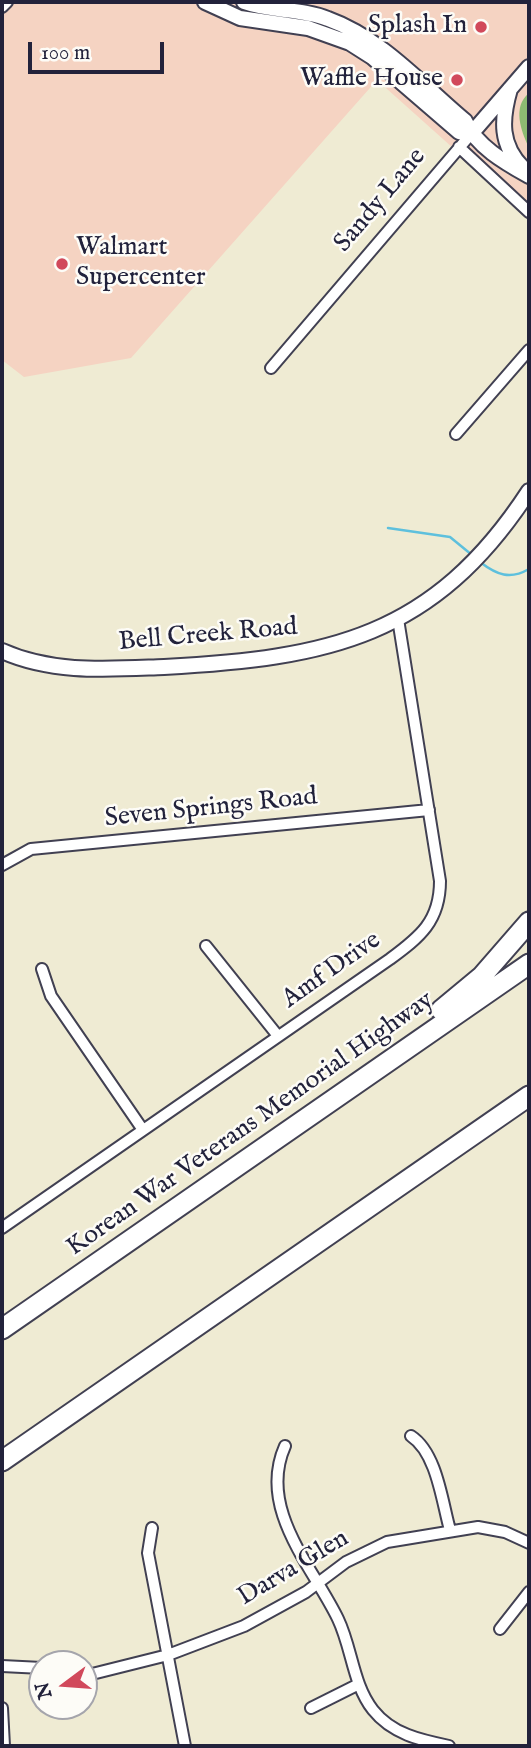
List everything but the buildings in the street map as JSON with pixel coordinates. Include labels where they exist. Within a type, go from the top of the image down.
[{"type":"highway","points":[[342,1094],[482,976],[529,922]]},
{"type":"highway","name":"Korean War Veterans Memorial Highway","points":[[2,1329],[529,964]]},
{"type":"highway","points":[[2,1461],[524,1101]]},
{"type":"street","points":[[2,7],[7,2]]},
{"type":"street","points":[[205,2],[240,18],[308,28],[350,43],[372,57],[459,132],[471,134]]},
{"type":"street","points":[[243,2],[312,14],[346,27],[386,53],[465,121],[471,134],[504,161],[529,175]]},
{"type":"street","name":"Sandy Lane","points":[[271,368],[529,67]]},
{"type":"street","points":[[510,89],[503,113],[505,141],[514,159],[529,175]]},
{"type":"street","points":[[459,147],[529,212]]},
{"type":"street","points":[[456,434],[529,350]]},
{"type":"street","name":"Bell Creek Road","points":[[2,651],[72,669],[265,659],[326,648],[398,619],[452,582],[505,526],[529,491]]},
{"type":"street","name":"Amf Drive","points":[[2,1228],[278,1037],[428,928],[437,908],[440,881],[398,619]]},
{"type":"street","name":"Seven Springs Road","points":[[2,865],[31,849],[429,810]]},
{"type":"street","points":[[206,946],[278,1037]]},
{"type":"street","points":[[42,969],[51,996],[144,1130]]},
{"type":"street","points":[[411,1436],[420,1443],[428,1458],[450,1530]]},
{"type":"street","points":[[285,1446],[277,1473],[284,1516],[293,1542],[341,1626],[359,1684],[373,1710],[406,1741],[449,1746]]},
{"type":"street","points":[[152,1528],[148,1553],[185,1746]]},
{"type":"street","name":"Darva Glen","points":[[98,1672],[168,1655],[244,1626],[372,1548],[450,1530],[491,1528],[529,1542]]},
{"type":"street","points":[[500,1629],[529,1592]]},
{"type":"street","points":[[2,1665],[28,1667]]},
{"type":"street","points":[[312,1708],[359,1684]]},
{"type":"street","points":[[2,1708],[4,1746]]},
{"type":"shaded area","points":[[2,2],[529,2],[529,216],[377,80],[131,358],[24,377],[2,360]]},
{"type":"green space","points":[[529,93],[529,148],[519,112]]},
{"type":"waterway","points":[[388,528],[450,537],[472,555]]},
{"type":"waterway","points":[[480,562],[504,575],[529,569]]},
{"type":"place","name":"Splash In","points":[[481,27]]},
{"type":"place","name":"Waffle House","points":[[457,80]]},
{"type":"place","name":"Walmart Supercenter","points":[[62,264]]}]
